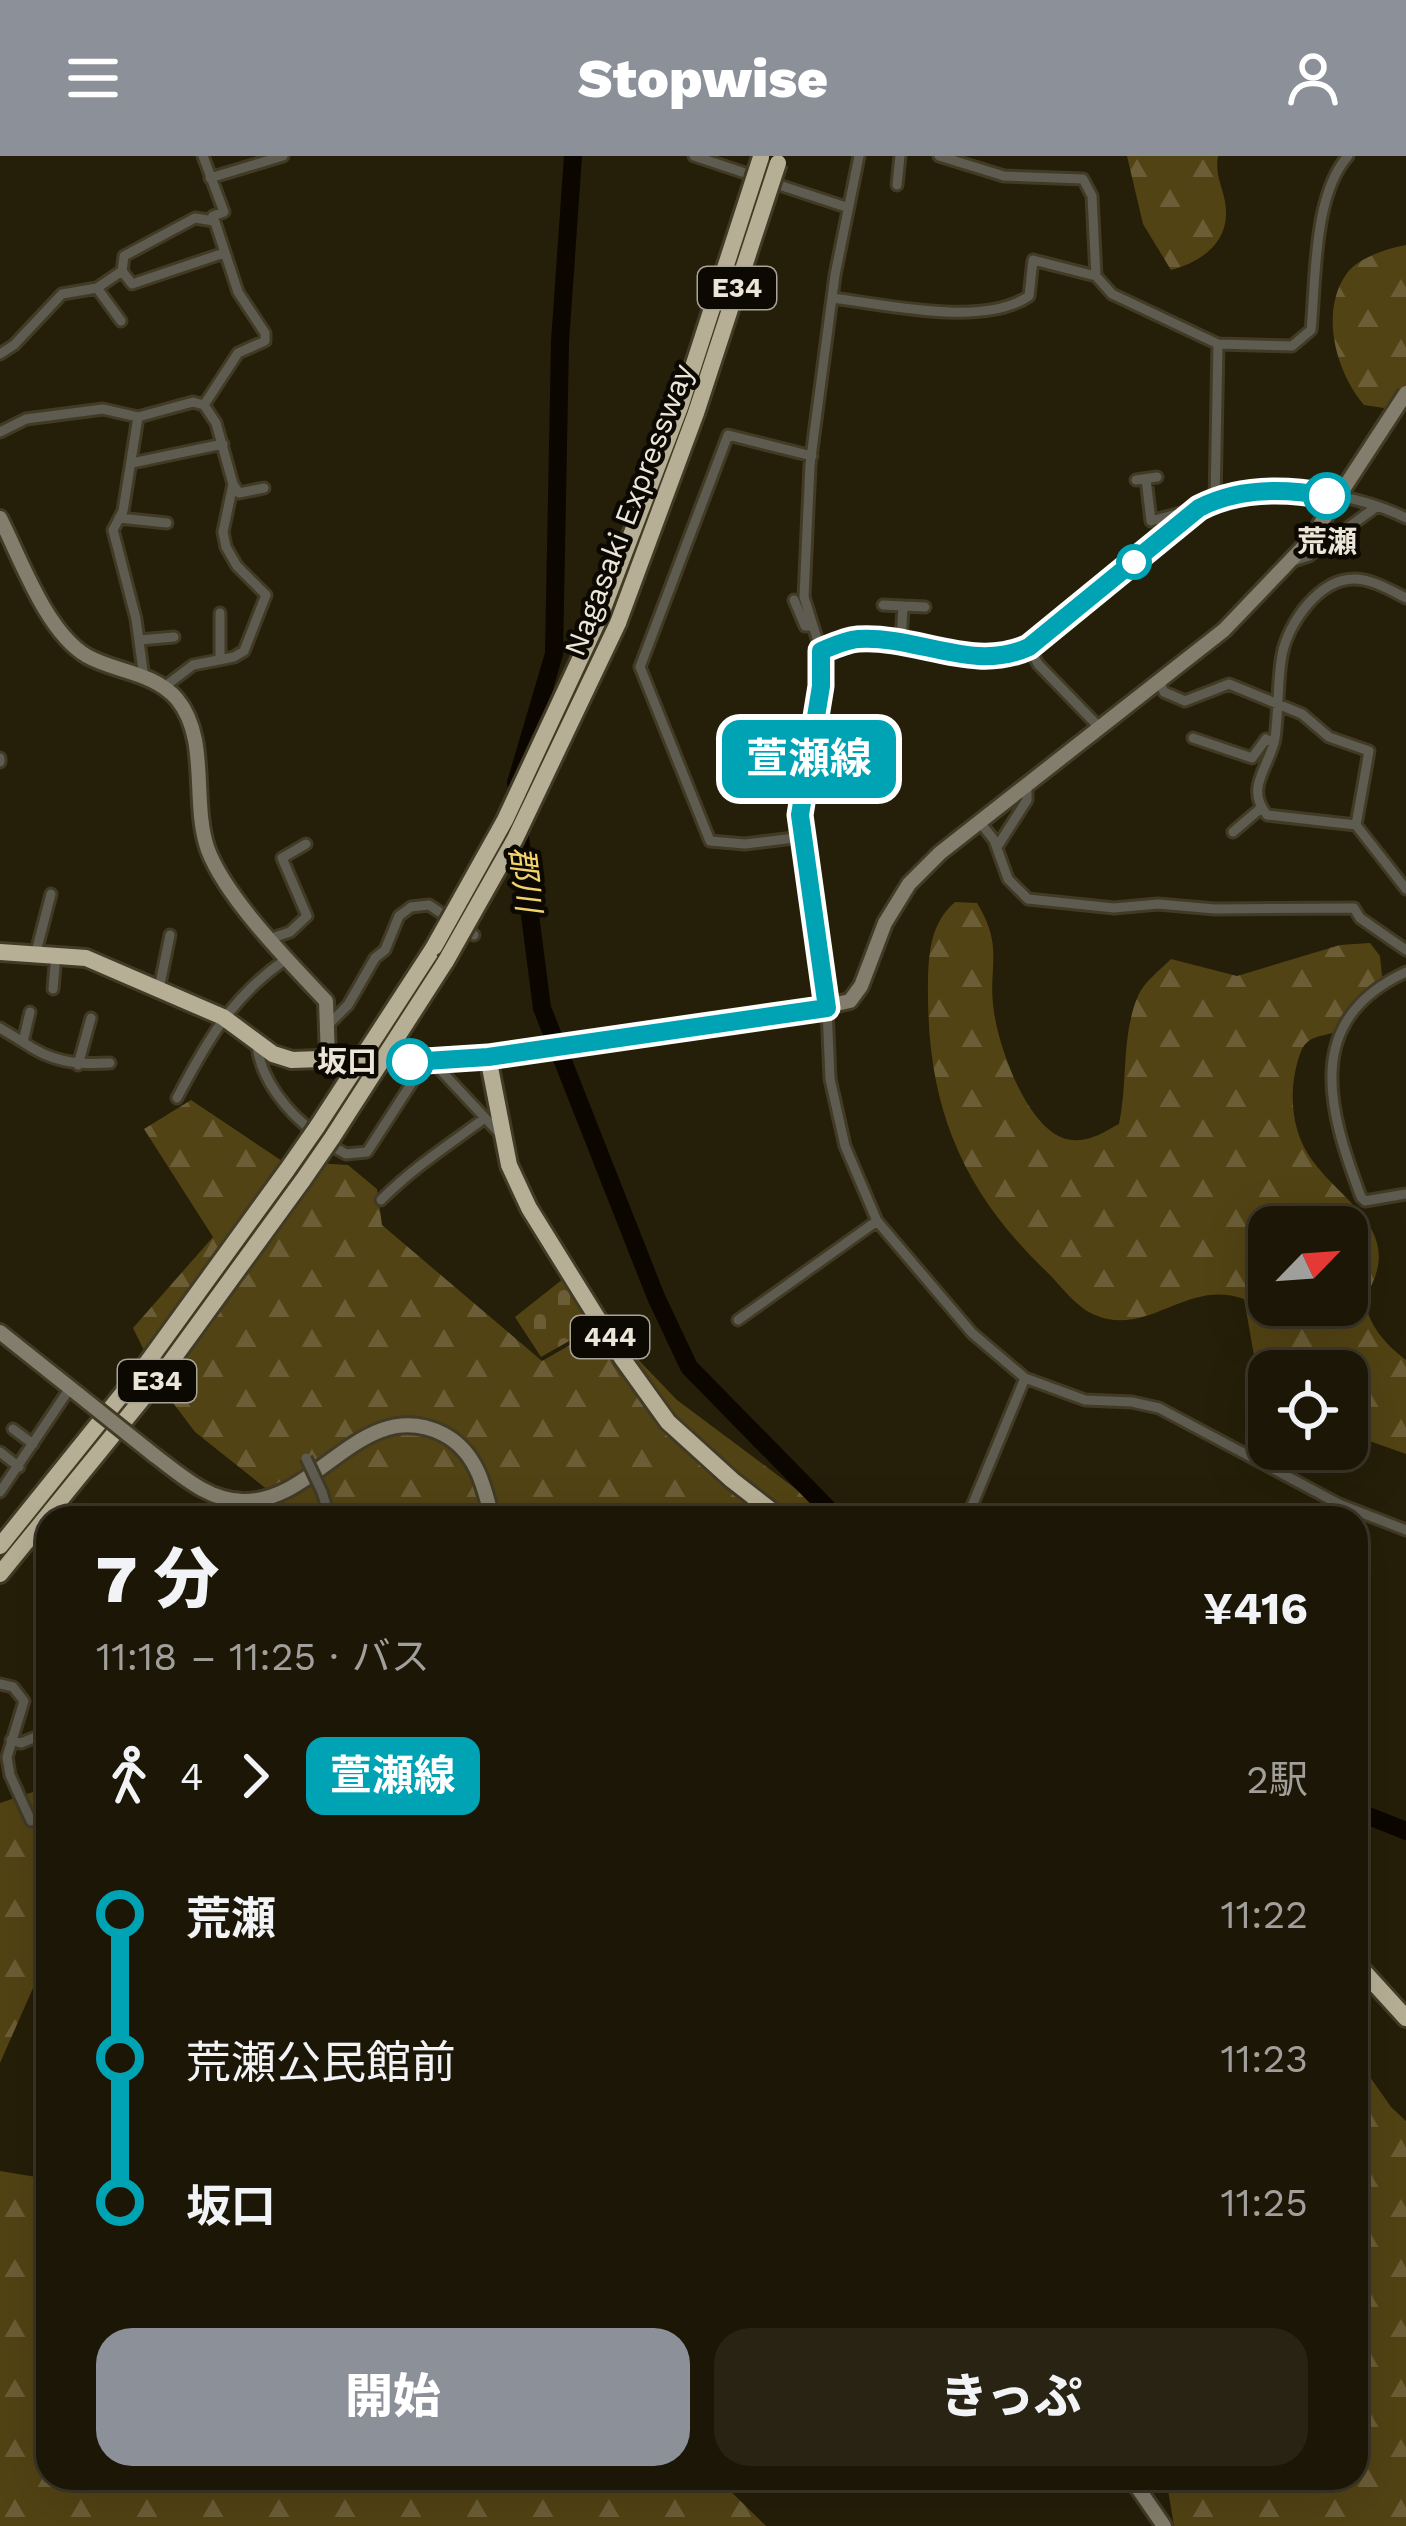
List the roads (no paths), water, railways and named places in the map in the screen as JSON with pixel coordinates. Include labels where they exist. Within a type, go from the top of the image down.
[{"type":"highway","name":"Nagasaki Expressway","points":[[55,1506],[156,1382],[515,838],[618,623],[770,158]]},
{"type":"highway","name":"Nagasaki Expressway","points":[[440,954],[601,614],[688,410]]},
{"type":"highway","points":[[0,952],[86,958],[223,1017],[257,1046],[292,1060],[350,1058]]},
{"type":"highway","points":[[400,1062],[488,1057]]},
{"type":"highway","name":"444","points":[[488,1057],[509,1165],[530,1208],[622,1358],[668,1422],[766,1506]]},
{"type":"highway","name":"Nagasaki Expressway","points":[[0,1546],[295,1175]]},
{"type":"highway","name":"Nagasaki Expressway","points":[[0,1574],[36,1530]]},
{"type":"highway","points":[[1368,1977],[1406,2018]]},
{"type":"street","points":[[203,156],[224,212],[213,216],[224,253],[238,292],[265,333],[265,341],[238,352],[204,405]]},
{"type":"street","points":[[210,178],[283,156]]},
{"type":"street","points":[[694,156],[724,161],[846,207]]},
{"type":"street","points":[[859,156],[846,207],[812,457],[804,597],[821,651],[821,686],[800,815],[827,1008],[830,1079],[845,1146],[877,1222],[972,1333],[1024,1378],[1085,1400],[1159,1408],[1344,1506]]},
{"type":"street","points":[[897,185],[900,156]]},
{"type":"street","points":[[939,156],[1004,176],[1083,179],[1092,196],[1096,276]]},
{"type":"street","points":[[832,298],[974,311],[1024,301],[1029,296],[1033,260],[1096,276],[1112,295],[1218,344],[1292,346],[1311,330],[1320,223],[1348,156]]},
{"type":"street","points":[[214,221],[195,218],[124,256],[122,271],[132,284],[224,253]]},
{"type":"street","points":[[0,354],[62,294],[97,288],[122,271]]},
{"type":"street","points":[[97,288],[121,321]]},
{"type":"street","points":[[1215,500],[1218,344]]},
{"type":"street","points":[[488,1057],[850,1001],[909,884],[979,821],[1224,630],[1310,540],[1406,393]]},
{"type":"street","points":[[0,432],[26,419],[103,410],[138,417],[193,402],[204,405],[216,423],[239,493],[264,488]]},
{"type":"street","points":[[138,417],[132,463],[112,530],[139,640],[143,677]]},
{"type":"street","points":[[802,837],[745,844],[710,841],[640,667],[728,435],[812,457]]},
{"type":"street","points":[[132,463],[223,444]]},
{"type":"street","points":[[1146,479],[1151,521],[1215,500],[1279,489],[1376,507],[1406,518]]},
{"type":"street","points":[[164,687],[194,665],[244,651],[266,595],[237,566],[226,547],[223,532],[233,484]]},
{"type":"street","points":[[1293,561],[1309,556],[1376,507]]},
{"type":"street","points":[[821,651],[858,639],[996,657],[1029,647],[1199,508]]},
{"type":"street","points":[[0,518],[62,634],[91,659],[143,677],[178,700],[189,721],[200,819],[209,851],[285,960],[326,1001],[328,1058]]},
{"type":"street","points":[[119,518],[167,523]]},
{"type":"street","points":[[1406,598],[1369,581],[1351,579],[1336,582],[1313,599],[1285,640],[1274,743],[1257,782],[1261,808],[1267,815],[1356,825],[1406,889]]},
{"type":"street","points":[[794,600],[805,626],[811,626]]},
{"type":"street","points":[[883,604],[926,607]]},
{"type":"street","points":[[901,643],[903,606]]},
{"type":"street","points":[[220,613],[220,660]]},
{"type":"street","points":[[139,640],[174,638]]},
{"type":"street","points":[[1029,647],[1038,664],[1100,728]]},
{"type":"street","points":[[1160,683],[1164,692],[1185,701],[1229,684],[1302,714],[1329,736],[1370,751],[1356,825]]},
{"type":"street","points":[[1193,738],[1252,758],[1266,740],[1274,743]]},
{"type":"street","points":[[997,848],[1028,800],[1027,784]]},
{"type":"street","points":[[1233,832],[1261,808]]},
{"type":"street","points":[[979,821],[997,848],[1008,879],[1028,899],[1114,908],[1158,904],[1215,909],[1354,908],[1360,918],[1406,950]]},
{"type":"street","points":[[269,939],[301,925],[307,916],[282,858],[306,844]]},
{"type":"street","points":[[51,894],[46,953],[53,989]]},
{"type":"street","points":[[329,1024],[348,1005],[374,958],[385,950],[399,916],[411,907],[430,905],[474,935]]},
{"type":"street","points":[[159,989],[170,935]]},
{"type":"street","points":[[177,1098],[223,1017],[264,974],[285,960]]},
{"type":"street","points":[[1406,973],[1371,991],[1348,1013],[1336,1037],[1331,1064],[1338,1129],[1361,1197],[1365,1202],[1406,1194]]},
{"type":"street","points":[[22,1042],[30,1012]]},
{"type":"street","points":[[79,1065],[91,1018]]},
{"type":"street","points":[[0,1028],[44,1057],[79,1065],[110,1064]]},
{"type":"street","points":[[257,1046],[260,1067],[303,1124],[337,1150],[356,1156],[368,1152],[428,1061],[502,1136]]},
{"type":"street","points":[[381,1200],[417,1164],[485,1118]]},
{"type":"street","points":[[738,1320],[877,1222]]},
{"type":"street","points":[[0,1333],[154,1455],[218,1497],[265,1499],[377,1430],[404,1425],[430,1428],[452,1439],[482,1478],[489,1506]]},
{"type":"street","points":[[972,1506],[1024,1378]]},
{"type":"street","points":[[0,1492],[75,1392]]},
{"type":"street","points":[[13,1429],[34,1444]]},
{"type":"street","points":[[0,1452],[19,1467]]},
{"type":"street","points":[[306,1458],[326,1506]]},
{"type":"street","points":[[1368,1515],[1406,1530]]},
{"type":"street","points":[[0,1684],[13,1687],[24,1701],[8,1757],[10,1775],[31,1821]]},
{"type":"street","points":[[11,1740],[21,1743],[36,1737]]},
{"type":"street","points":[[1139,2490],[1163,2526]]},
{"type":"waterway","name":"郡川","points":[[516,783],[554,654],[560,342],[573,156]]},
{"type":"waterway","name":"郡川","points":[[518,822],[542,1008],[656,1297],[689,1367],[825,1506]]},
{"type":"waterway","name":"郡川","points":[[1368,1816],[1406,1831]]},
{"type":"place","name":"荒瀬","points":[[1327,496]]},
{"type":"place","name":"坂口","points":[[410,1062]]}]
